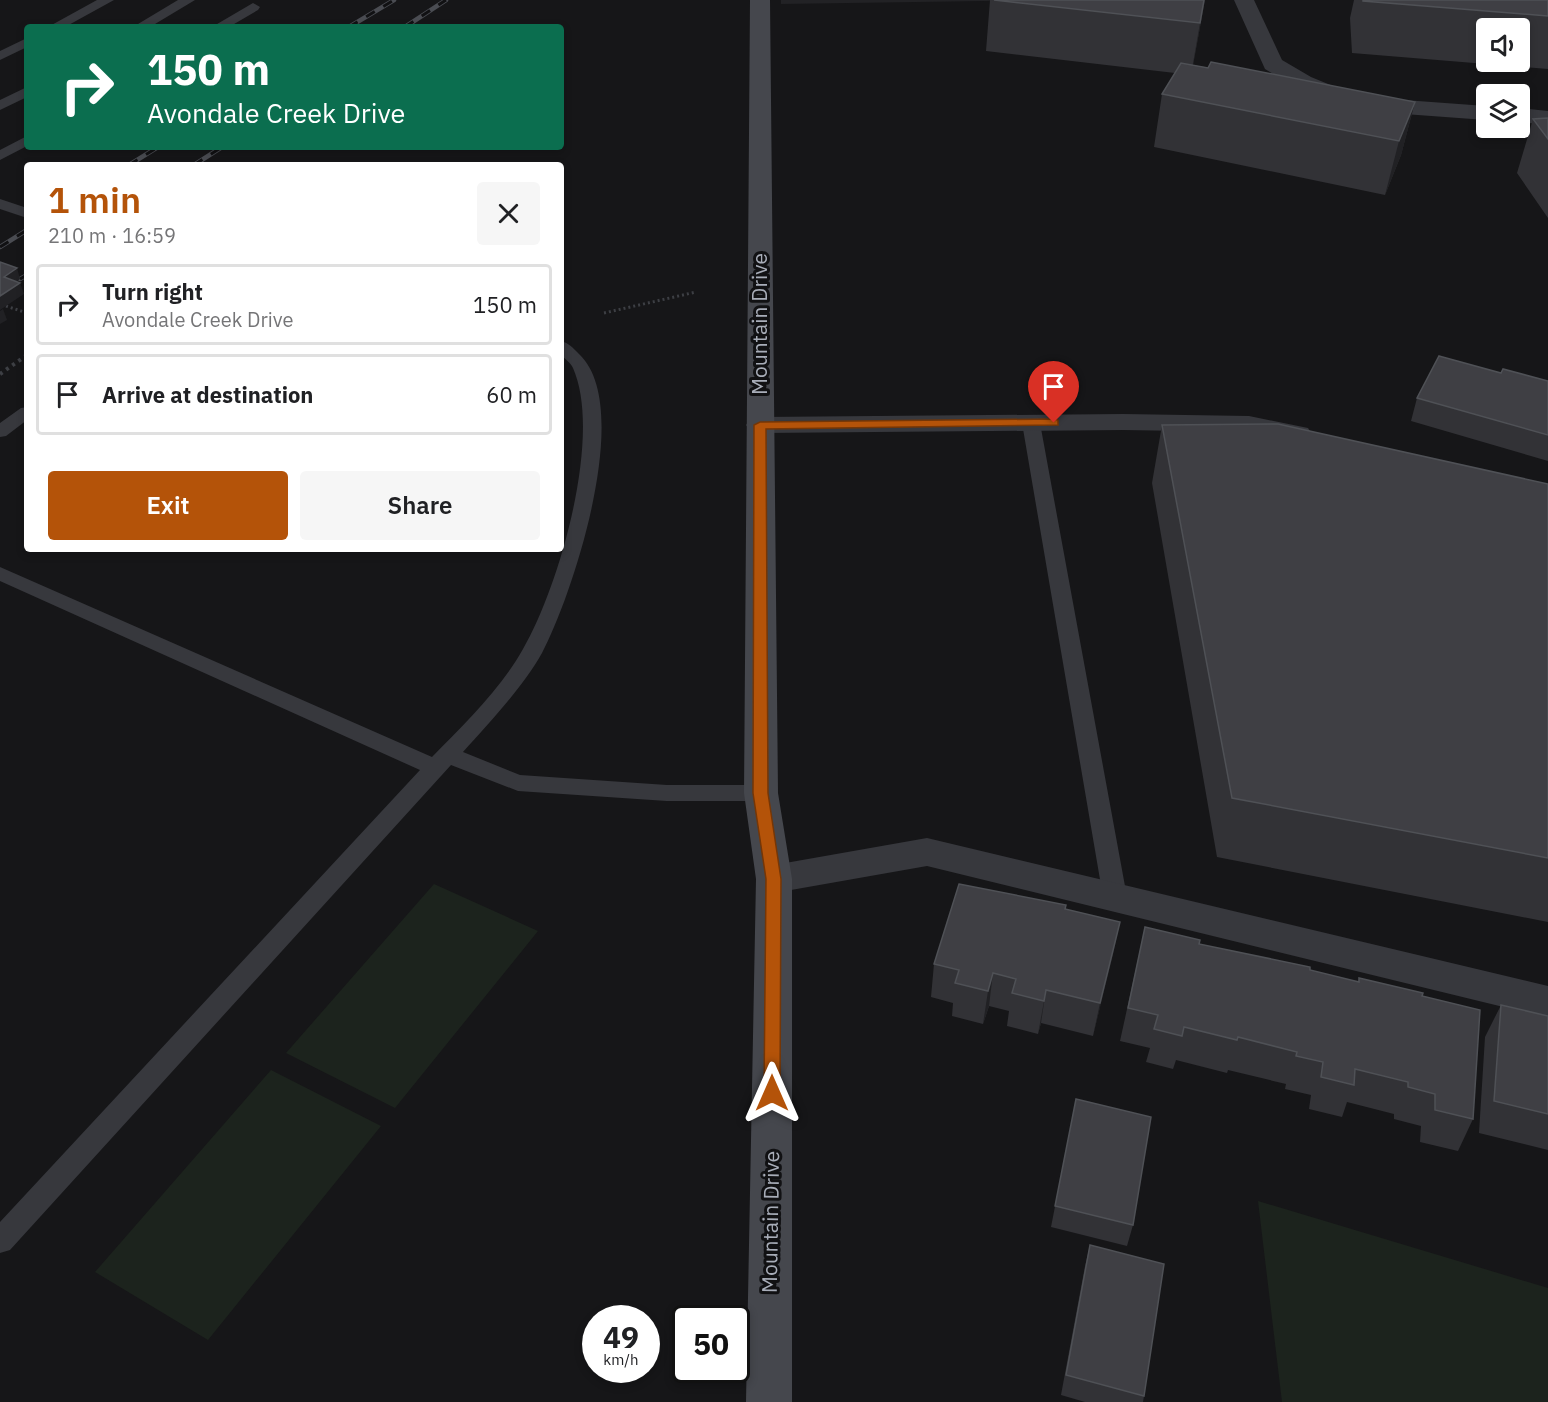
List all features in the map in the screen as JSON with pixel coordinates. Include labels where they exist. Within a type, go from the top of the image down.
[{"type":"main road","name":"Mountain Drive","points":[[760,0],[761,793],[774,879],[769,1402]]},
{"type":"street","points":[[1244,0],[1273,64],[1303,82],[1327,90],[1404,106],[1476,112]]},
{"type":"street","points":[[1530,117],[1548,118]]},
{"type":"street","points":[[760,425],[1249,424],[1325,441]]},
{"type":"street","points":[[774,879],[927,852],[1548,1002]]},
{"type":"lane","points":[[61,24],[107,0]]},
{"type":"lane","points":[[145,24],[188,0]]},
{"type":"lane","points":[[224,24],[253,7]]},
{"type":"lane","points":[[0,56],[24,44]]},
{"type":"lane","points":[[0,106],[24,93]]},
{"type":"lane","points":[[0,156],[24,142]]},
{"type":"lane","points":[[0,204],[24,212]]},
{"type":"lane","points":[[0,1241],[490,709],[532,651],[561,587],[578,526],[590,467],[592,406],[581,365],[564,349]]},
{"type":"lane","points":[[0,432],[24,414]]},
{"type":"lane","points":[[1031,423],[1115,897]]},
{"type":"lane","points":[[0,573],[442,762],[519,783],[667,793],[761,793]]},
{"type":"path","points":[[604,313],[696,292]]},
{"type":"path","points":[[6,306],[24,313]]},
{"type":"path","points":[[0,374],[24,357]]},
{"type":"shaded area","points":[[781,0],[1050,0],[781,4]]},
{"type":"shaded area","points":[[434,884],[538,931],[395,1108],[286,1053]]},
{"type":"shaded area","points":[[271,1070],[381,1126],[208,1340],[95,1272]]},
{"type":"shaded area","points":[[1258,1201],[1548,1288],[1548,1402],[1282,1402]]},
{"type":"building","points":[[994,0],[1204,0],[1200,23]]},
{"type":"building","points":[[1548,0],[1548,16],[1363,1]]},
{"type":"building","points":[[1211,62],[1415,102],[1399,141],[1162,94],[1181,63],[1208,68]]},
{"type":"building","points":[[1548,118],[1548,139],[1533,119]]},
{"type":"building","points":[[0,262],[17,268],[4,277],[20,283],[0,296]]},
{"type":"building","points":[[1439,356],[1501,373],[1503,369],[1548,381],[1548,435],[1417,398]]},
{"type":"building","points":[[1278,424],[1548,484],[1548,858],[1232,798],[1162,425]]},
{"type":"building","points":[[959,884],[1066,905],[1065,909],[1120,922],[1100,1003],[1046,990],[1044,1001],[1012,993],[1016,979],[993,973],[988,991],[955,983],[959,970],[934,964]]},
{"type":"building","points":[[1145,927],[1200,940],[1199,944],[1310,967],[1310,970],[1359,982],[1359,978],[1423,993],[1422,996],[1480,1010],[1473,1119],[1435,1110],[1435,1094],[1408,1087],[1408,1082],[1355,1069],[1354,1085],[1321,1077],[1323,1062],[1296,1056],[1297,1052],[1238,1037],[1237,1040],[1184,1027],[1182,1036],[1154,1029],[1158,1015],[1128,1008]]},
{"type":"building","points":[[1501,1005],[1548,1016],[1548,1114],[1494,1101]]},
{"type":"building","points":[[1076,1099],[1151,1117],[1133,1225],[1055,1206]]},
{"type":"building","points":[[1090,1245],[1164,1264],[1144,1396],[1066,1375]]},
{"type":"railway","points":[[354,24],[394,0]]},
{"type":"railway","points":[[410,24],[446,0]]},
{"type":"railway","points":[[134,162],[153,150]]},
{"type":"railway","points":[[199,162],[217,150]]},
{"type":"railway","points":[[0,247],[24,232]]},
{"type":"railway","points":[[20,279],[24,277]]},
{"type":"route","points":[[772,1093],[774,879],[761,793],[760,425],[1054,423]]}]
